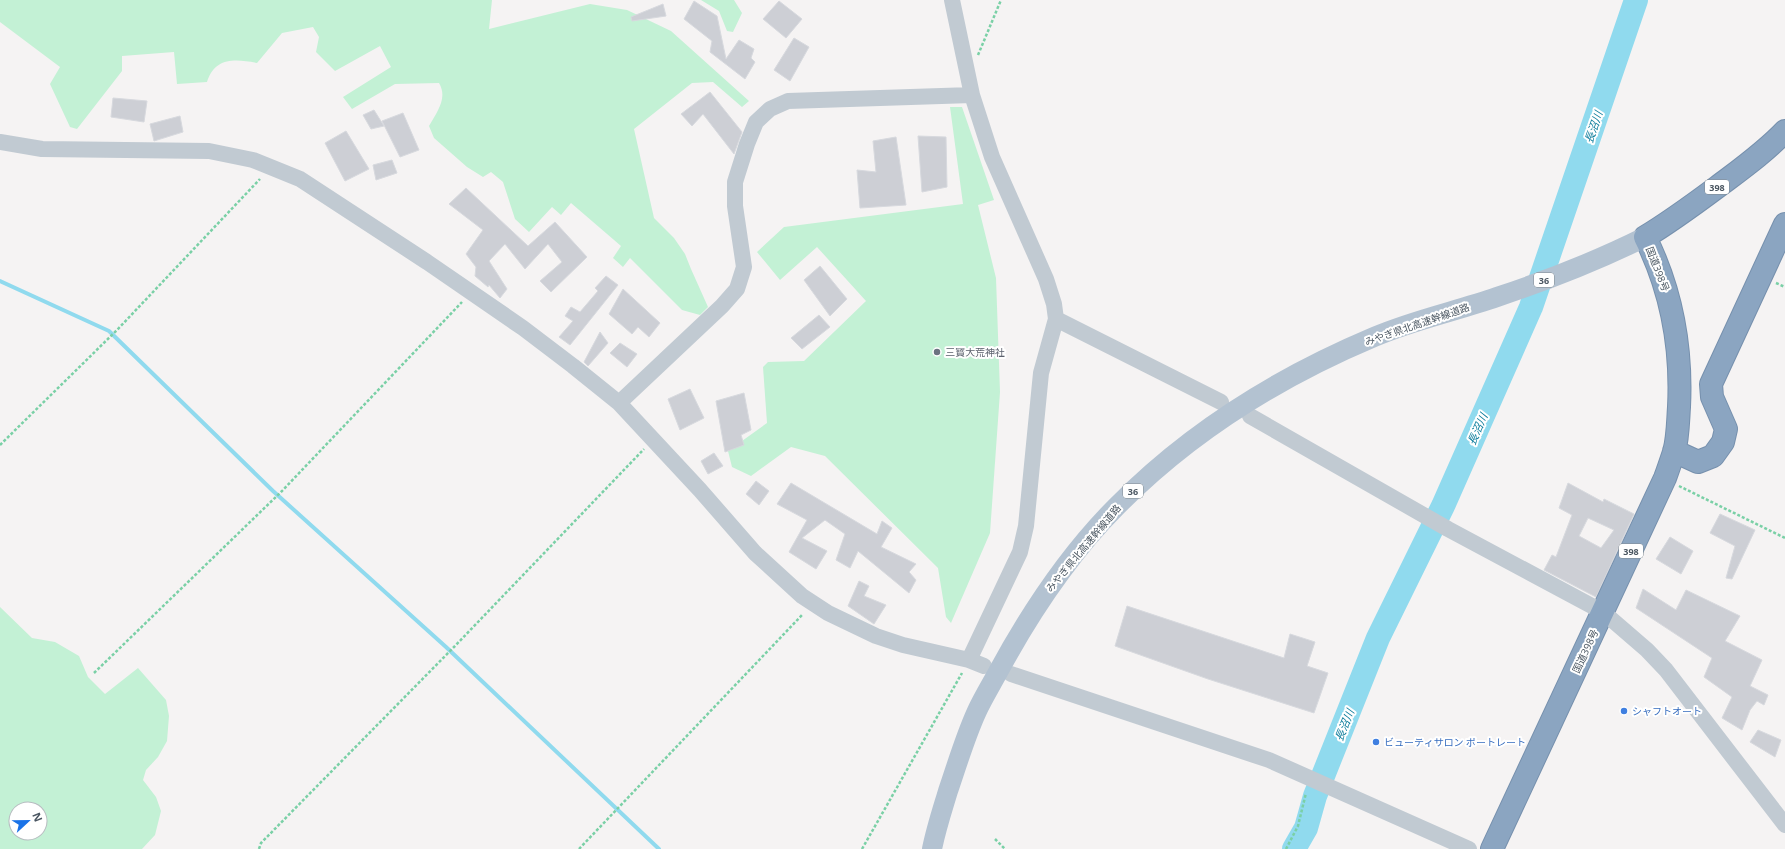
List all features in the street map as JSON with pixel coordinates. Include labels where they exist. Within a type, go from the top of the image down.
[{"type":"highway","name":"国道398号","points":[[1492,849],[1665,478],[1674,451],[1680,385],[1679,356],[1675,322],[1667,290],[1657,261],[1645,237],[1677,218],[1751,161],[1785,131]]},
{"type":"highway","points":[[1674,451],[1698,462],[1713,456],[1723,442],[1726,429],[1712,397],[1711,384],[1785,224]]},
{"type":"main road","name":"みやぎ県北高速幹線道路","points":[[932,849],[935,833],[956,767],[977,710],[1011,648],[1045,594],[1081,547],[1116,507],[1151,474],[1206,430],[1261,393],[1305,368],[1377,335],[1497,298],[1592,262],[1645,237]]},
{"type":"street","points":[[952,0],[972,95],[992,157],[1046,279],[1054,304],[1056,319],[1041,373],[1026,526],[1020,552],[969,660]]},
{"type":"street","points":[[619,403],[722,306],[737,289],[744,267],[735,206],[735,182],[747,144],[756,122],[770,109],[788,101],[972,95]]},
{"type":"street","points":[[0,142],[42,149],[209,151],[235,156],[272,167],[300,179],[523,328],[574,366],[619,403],[700,490],[755,553],[778,576],[814,604],[852,626],[876,636],[903,645],[969,660],[984,666]]},
{"type":"street","points":[[1056,319],[1221,402]]},
{"type":"street","points":[[1250,416],[1448,529],[1603,612],[1647,650],[1666,670],[1785,825]]},
{"type":"street","points":[[1011,674],[1255,755],[1468,849]]},
{"type":"path","points":[[969,78],[1001,0]]},
{"type":"path","points":[[0,445],[117,330],[272,167]]},
{"type":"path","points":[[94,673],[282,491],[471,293]]},
{"type":"path","points":[[260,849],[261,843],[454,647],[653,440]]},
{"type":"path","points":[[1665,478],[1785,538]]},
{"type":"path","points":[[579,849],[622,806],[814,604]]},
{"type":"path","points":[[862,849],[969,660]]},
{"type":"path","points":[[1286,849],[1298,826],[1309,779]]},
{"type":"path","points":[[995,839],[1005,849]]},
{"type":"green space","points":[[0,0],[492,0],[489,29],[590,4],[627,10],[671,31],[749,101],[742,107],[713,82],[692,83],[634,129],[654,218],[674,238],[685,254],[708,307],[700,315],[682,310],[630,258],[623,267],[613,258],[621,246],[571,203],[561,215],[552,207],[529,232],[515,219],[503,182],[491,172],[483,177],[467,167],[434,138],[429,126],[442,100],[439,83],[395,84],[352,109],[343,97],[391,67],[380,46],[335,71],[316,52],[319,37],[313,27],[282,33],[257,63],[241,61],[227,62],[215,68],[207,82],[177,84],[174,52],[122,56],[122,71],[77,129],[70,127],[50,84],[60,67],[0,22]]},
{"type":"green space","points":[[701,0],[734,0],[742,13],[733,32],[727,31],[719,11]]},
{"type":"green space","points":[[950,107],[962,107],[994,200],[978,205],[996,278],[1000,392],[990,533],[951,623],[946,617],[938,568],[825,456],[791,447],[751,476],[732,467],[728,451],[767,423],[763,367],[768,362],[804,361],[866,301],[817,247],[780,280],[757,252],[784,227],[963,204]]},
{"type":"green space","points":[[0,607],[32,638],[55,642],[79,656],[88,677],[105,694],[138,668],[166,700],[169,716],[167,741],[158,757],[146,770],[143,780],[156,797],[161,811],[155,835],[142,849],[0,849]]},
{"type":"building","points":[[694,1],[717,16],[726,59],[739,40],[754,49],[751,58],[755,62],[745,79],[710,52],[712,41],[684,19]]},
{"type":"building","points":[[779,1],[802,19],[786,38],[763,19]]},
{"type":"building","points":[[663,4],[666,16],[632,21],[631,17]]},
{"type":"building","points":[[794,38],[809,47],[790,81],[774,70]]},
{"type":"building","points":[[710,92],[742,132],[734,154],[703,114],[692,126],[681,114]]},
{"type":"building","points":[[113,98],[147,101],[144,122],[111,117]]},
{"type":"building","points":[[374,110],[384,126],[371,129],[363,115]]},
{"type":"building","points":[[403,113],[419,150],[400,157],[382,121]]},
{"type":"building","points":[[180,116],[183,132],[154,141],[150,124]]},
{"type":"building","points":[[346,131],[369,169],[345,181],[325,143]]},
{"type":"building","points":[[918,136],[946,137],[947,187],[922,192]]},
{"type":"building","points":[[896,137],[906,205],[860,208],[857,170],[876,172],[873,141]]},
{"type":"building","points":[[392,160],[397,173],[376,180],[373,165]]},
{"type":"building","points":[[466,188],[528,246],[555,222],[587,257],[551,292],[540,281],[562,262],[548,244],[525,269],[505,244],[489,261],[507,289],[500,298],[489,285],[488,287],[475,276],[476,267],[466,254],[483,230],[449,204]]},
{"type":"building","points":[[820,266],[847,299],[830,316],[804,280]]},
{"type":"building","points":[[606,276],[618,285],[570,345],[559,337],[573,321],[565,316],[571,307],[580,312],[598,291],[595,288]]},
{"type":"building","points":[[623,289],[660,323],[649,337],[638,327],[632,334],[609,314]]},
{"type":"building","points":[[819,315],[830,327],[802,349],[791,338]]},
{"type":"building","points":[[600,332],[608,343],[588,366],[584,362]]},
{"type":"building","points":[[620,343],[637,354],[627,367],[610,353]]},
{"type":"building","points":[[690,389],[704,418],[680,430],[668,399]]},
{"type":"building","points":[[744,393],[751,430],[741,435],[744,445],[725,452],[716,401]]},
{"type":"building","points":[[714,453],[723,466],[708,474],[701,461]]},
{"type":"building","points":[[756,481],[769,491],[759,505],[746,494]]},
{"type":"building","points":[[791,483],[877,534],[882,521],[892,528],[881,547],[916,564],[909,572],[916,580],[909,593],[858,551],[850,568],[836,560],[845,534],[825,520],[802,538],[827,551],[816,569],[789,552],[807,520],[777,504]]},
{"type":"building","points":[[1568,483],[1603,502],[1604,499],[1634,514],[1596,597],[1544,570],[1552,555],[1556,557],[1572,515],[1559,508]],"holes":[[[1588,518],[1614,530],[1601,548],[1579,536]]]},
{"type":"building","points":[[1720,514],[1755,530],[1732,579],[1726,578],[1735,546],[1710,533]]},
{"type":"building","points":[[1670,537],[1693,551],[1681,574],[1656,559]]},
{"type":"building","points":[[859,581],[869,586],[864,596],[886,605],[874,624],[848,606]]},
{"type":"building","points":[[1643,589],[1676,610],[1686,590],[1740,616],[1725,641],[1762,660],[1750,686],[1768,695],[1764,705],[1757,701],[1750,710],[1742,730],[1722,718],[1732,697],[1704,677],[1712,658],[1636,608]]},
{"type":"building","points":[[1127,606],[1284,658],[1290,634],[1315,642],[1307,666],[1328,673],[1314,713],[1208,679],[1115,646]]},
{"type":"building","points":[[1758,730],[1781,740],[1775,757],[1750,742]]},
{"type":"waterway","name":"長沼川","points":[[1294,849],[1306,828],[1315,796],[1378,638],[1443,506],[1531,307],[1636,0]]},
{"type":"waterway","points":[[0,281],[109,331],[273,491],[446,647],[659,849]]},
{"type":"place","name":"三寳大荒神社","points":[[937,352]]},
{"type":"place","name":"シャフトオート","points":[[1624,711]]},
{"type":"place","name":"ビューティサロン ポートレート","points":[[1376,742]]}]
